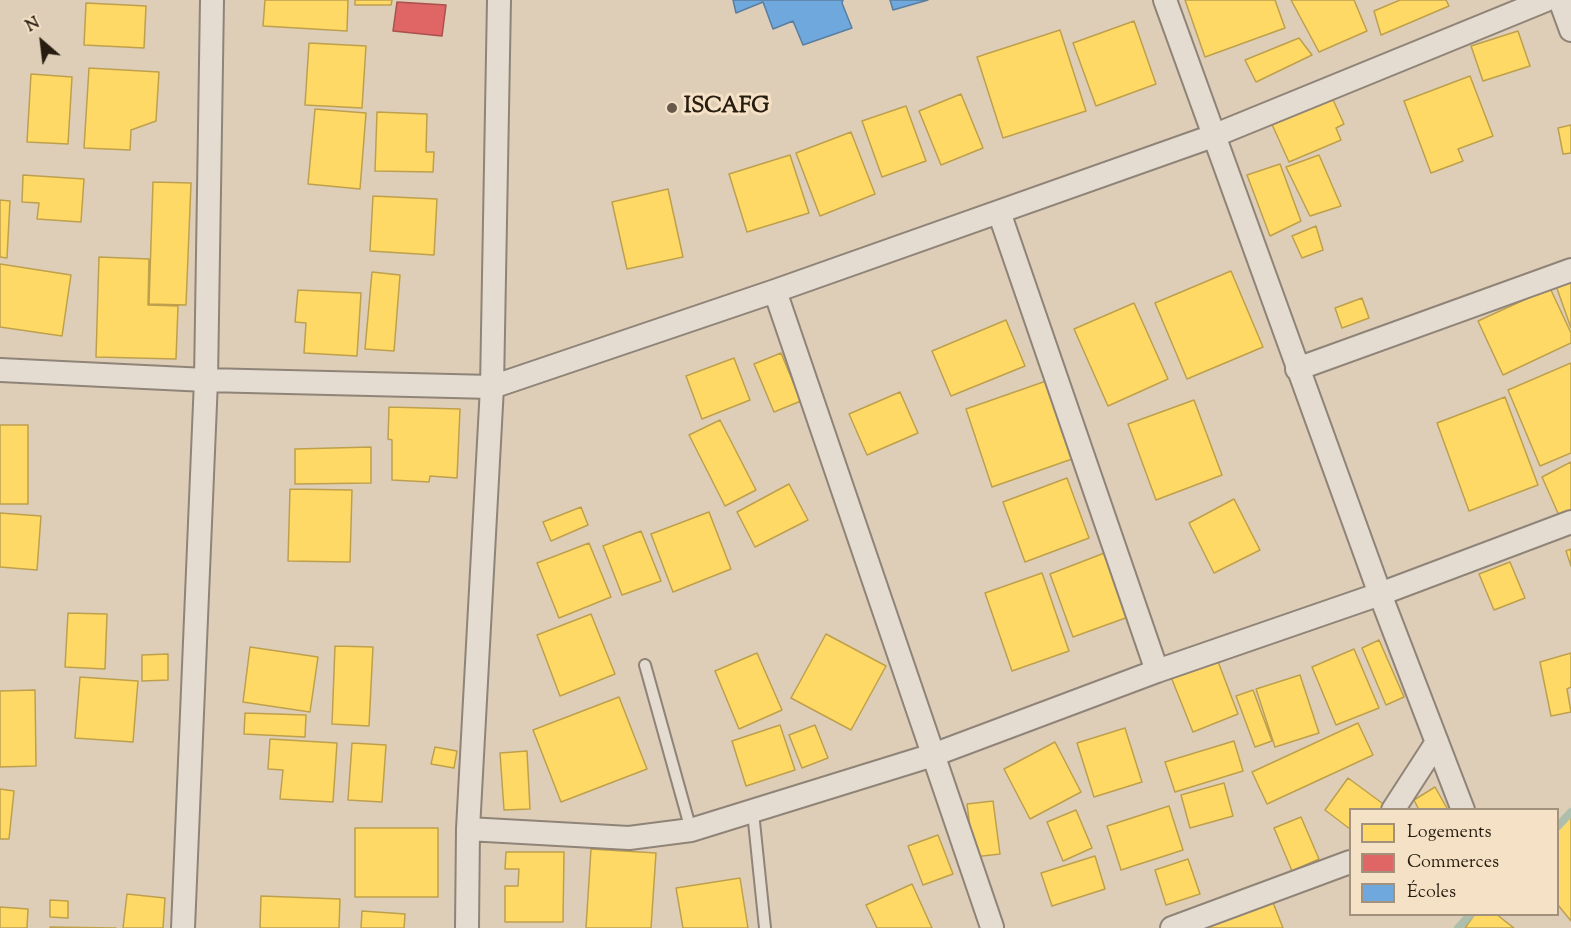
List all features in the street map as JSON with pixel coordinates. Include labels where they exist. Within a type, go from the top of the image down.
[{"type":"street","points":[[183,928],[206,380],[212,0]]},
{"type":"street","points":[[466,928],[468,829],[492,387],[499,0]]},
{"type":"street","points":[[1165,0],[1297,369],[1462,808]]},
{"type":"street","points":[[0,370],[206,380],[492,387],[775,291],[1213,136],[1546,0]]},
{"type":"street","points":[[1560,0],[1571,30]]},
{"type":"street","points":[[999,212],[1157,671]]},
{"type":"street","points":[[1297,369],[1571,270]]},
{"type":"street","points":[[775,291],[933,755],[995,928]]},
{"type":"street","points":[[468,829],[629,838],[691,830],[933,755],[1157,671],[1380,594],[1571,522]]},
{"type":"street","points":[[1394,808],[1437,742]]},
{"type":"street","points":[[1172,928],[1349,862]]},
{"type":"lane","points":[[645,665],[691,830]]},
{"type":"lane","points":[[753,812],[765,928]]},
{"type":"building: Logements","points":[[265,0],[348,0],[347,31],[263,26]]},
{"type":"building: Logements","points":[[355,0],[392,0],[391,5],[355,5]]},
{"type":"building: Logements","points":[[1185,0],[1275,0],[1285,28],[1205,57]]},
{"type":"building: Logements","points":[[1291,0],[1354,0],[1367,31],[1319,52]]},
{"type":"building: Logements","points":[[1400,0],[1446,0],[1449,6],[1381,35],[1374,11]]},
{"type":"building: Logements","points":[[86,3],[146,6],[144,48],[84,45]]},
{"type":"building: Logements","points":[[1134,21],[1156,84],[1096,106],[1073,43]]},
{"type":"building: Logements","points":[[1060,30],[1086,111],[1003,138],[977,57]]},
{"type":"building: Logements","points":[[1518,31],[1530,66],[1483,81],[1471,46]]},
{"type":"building: Logements","points":[[1299,38],[1312,55],[1256,82],[1245,60]]},
{"type":"building: Logements","points":[[309,43],[366,46],[362,108],[305,105]]},
{"type":"building: Logements","points":[[89,68],[159,72],[156,121],[131,130],[130,150],[84,148]]},
{"type":"building: Logements","points":[[31,74],[72,77],[68,144],[27,142]]},
{"type":"building: Logements","points":[[1470,76],[1493,136],[1458,149],[1463,161],[1431,173],[1404,101]]},
{"type":"building: Logements","points":[[1330,93],[1344,124],[1336,128],[1341,140],[1289,162],[1270,120]]},
{"type":"building: Logements","points":[[961,94],[983,148],[941,165],[919,111]]},
{"type":"building: Logements","points":[[906,106],[926,161],[882,177],[862,121]]},
{"type":"building: Logements","points":[[315,109],[366,113],[360,189],[308,184]]},
{"type":"building: Logements","points":[[377,112],[427,114],[426,152],[434,152],[433,172],[375,171]]},
{"type":"building: Logements","points":[[1571,125],[1571,153],[1563,154],[1558,128]]},
{"type":"building: Logements","points":[[851,132],[875,194],[820,216],[796,153]]},
{"type":"building: Logements","points":[[790,155],[809,213],[747,232],[729,174]]},
{"type":"building: Logements","points":[[1319,155],[1341,206],[1310,216],[1286,167]]},
{"type":"building: Logements","points":[[1280,164],[1301,221],[1270,236],[1247,175]]},
{"type":"building: Logements","points":[[23,175],[84,179],[81,222],[37,219],[39,203],[22,202]]},
{"type":"building: Logements","points":[[153,182],[191,183],[186,305],[149,304]]},
{"type":"building: Logements","points":[[668,189],[683,257],[627,269],[612,202]]},
{"type":"building: Logements","points":[[373,196],[437,199],[434,255],[370,251]]},
{"type":"building: Logements","points":[[0,200],[10,201],[7,258],[0,257]]},
{"type":"building: Logements","points":[[1316,226],[1323,250],[1302,258],[1292,236]]},
{"type":"building: Logements","points":[[99,257],[149,259],[148,305],[178,306],[176,359],[96,357]]},
{"type":"building: Logements","points":[[0,264],[71,275],[62,336],[0,327]]},
{"type":"building: Logements","points":[[1231,271],[1263,347],[1187,379],[1155,303]]},
{"type":"building: Logements","points":[[372,272],[400,275],[394,351],[365,349]]},
{"type":"building: Logements","points":[[1571,278],[1571,328],[1555,283]]},
{"type":"building: Logements","points":[[1550,288],[1571,333],[1571,343],[1503,375],[1478,321]]},
{"type":"building: Logements","points":[[298,290],[361,293],[357,356],[304,353],[306,323],[295,322]]},
{"type":"building: Logements","points":[[1362,298],[1369,318],[1342,328],[1335,308]]},
{"type":"building: Logements","points":[[1134,303],[1168,379],[1108,406],[1074,329]]},
{"type":"building: Logements","points":[[1006,320],[1025,366],[951,396],[932,351]]},
{"type":"building: Logements","points":[[781,353],[801,401],[774,412],[754,364]]},
{"type":"building: Logements","points":[[734,358],[750,400],[702,419],[686,376]]},
{"type":"building: Logements","points":[[1571,363],[1571,453],[1540,466],[1508,390]]},
{"type":"building: Logements","points":[[1049,380],[1075,458],[992,487],[966,409]]},
{"type":"building: Logements","points":[[900,392],[918,433],[867,455],[849,414]]},
{"type":"building: Logements","points":[[1505,397],[1538,485],[1469,511],[1437,423]]},
{"type":"building: Logements","points":[[1194,400],[1222,475],[1156,500],[1128,424]]},
{"type":"building: Logements","points":[[389,407],[460,409],[457,478],[430,476],[429,482],[392,480],[392,440],[388,439]]},
{"type":"building: Logements","points":[[720,420],[756,490],[725,506],[689,435]]},
{"type":"building: Logements","points":[[0,425],[28,425],[28,504],[0,504]]},
{"type":"building: Logements","points":[[371,447],[371,483],[295,484],[295,449]]},
{"type":"building: Logements","points":[[1571,462],[1571,512],[1561,520],[1542,477]]},
{"type":"building: Logements","points":[[1067,478],[1089,538],[1025,562],[1003,502]]},
{"type":"building: Logements","points":[[789,484],[808,520],[755,547],[737,512]]},
{"type":"building: Logements","points":[[290,489],[352,490],[350,562],[288,561]]},
{"type":"building: Logements","points":[[1234,499],[1260,550],[1214,573],[1189,523]]},
{"type":"building: Logements","points":[[581,507],[588,525],[551,541],[543,522]]},
{"type":"building: Logements","points":[[709,512],[731,569],[673,592],[651,534]]},
{"type":"building: Logements","points":[[0,513],[41,516],[37,570],[0,567]]},
{"type":"building: Logements","points":[[641,531],[661,581],[622,595],[603,546]]},
{"type":"building: Logements","points":[[589,543],[611,597],[559,618],[537,563]]},
{"type":"building: Logements","points":[[1571,549],[1571,566],[1566,551]]},
{"type":"building: Logements","points":[[1107,552],[1131,616],[1073,637],[1050,574]]},
{"type":"building: Logements","points":[[1510,562],[1525,598],[1494,610],[1479,574]]},
{"type":"building: Logements","points":[[1042,573],[1069,651],[1012,671],[985,593]]},
{"type":"building: Logements","points":[[68,613],[107,614],[105,669],[65,667]]},
{"type":"building: Logements","points":[[591,614],[615,674],[560,696],[537,635]]},
{"type":"building: Logements","points":[[826,634],[886,666],[851,730],[791,698]]},
{"type":"building: Logements","points":[[1379,640],[1404,697],[1386,705],[1362,648]]},
{"type":"building: Logements","points":[[335,646],[373,647],[369,726],[332,724]]},
{"type":"building: Logements","points":[[250,647],[318,657],[310,712],[243,702]]},
{"type":"building: Logements","points":[[1354,649],[1379,708],[1336,725],[1312,667]]},
{"type":"building: Logements","points":[[757,653],[782,710],[739,729],[715,671]]},
{"type":"building: Logements","points":[[1571,653],[1571,687],[1567,689],[1571,712],[1551,716],[1540,662]]},
{"type":"building: Logements","points":[[168,654],[168,680],[142,681],[142,655]]},
{"type":"building: Logements","points":[[1217,659],[1238,714],[1193,732],[1171,677]]},
{"type":"building: Logements","points":[[1300,675],[1319,733],[1275,747],[1256,689]]},
{"type":"building: Logements","points":[[80,677],[138,681],[133,742],[75,738]]},
{"type":"building: Logements","points":[[35,690],[36,766],[0,767],[0,691]]},
{"type":"building: Logements","points":[[1253,690],[1272,741],[1255,747],[1236,696]]},
{"type":"building: Logements","points":[[619,697],[647,769],[561,802],[533,730]]},
{"type":"building: Logements","points":[[245,713],[306,715],[305,737],[244,734]]},
{"type":"building: Logements","points":[[1358,723],[1373,755],[1267,804],[1252,772]]},
{"type":"building: Logements","points":[[780,725],[795,770],[746,786],[732,741]]},
{"type":"building: Logements","points":[[815,725],[828,758],[802,768],[789,735]]},
{"type":"building: Logements","points":[[1125,728],[1142,782],[1094,797],[1077,743]]},
{"type":"building: Logements","points":[[270,739],[337,743],[333,802],[280,799],[283,770],[268,769]]},
{"type":"building: Logements","points":[[1234,741],[1243,771],[1175,792],[1165,762]]},
{"type":"building: Logements","points":[[1055,742],[1081,792],[1030,819],[1004,769]]},
{"type":"building: Logements","points":[[352,743],[386,745],[382,802],[348,800]]},
{"type":"building: Logements","points":[[435,747],[457,751],[454,768],[431,764]]},
{"type":"building: Logements","points":[[527,751],[530,809],[504,810],[500,753]]},
{"type":"building: Logements","points":[[1348,778],[1386,806],[1384,808],[1349,808],[1349,828],[1325,810]]},
{"type":"building: Logements","points":[[1224,783],[1233,816],[1190,828],[1181,795]]},
{"type":"building: Logements","points":[[1435,787],[1447,808],[1418,808],[1414,800]]},
{"type":"building: Logements","points":[[0,789],[14,791],[9,839],[0,839]]},
{"type":"building: Logements","points":[[993,801],[1000,854],[974,857],[967,804]]},
{"type":"building: Logements","points":[[1169,806],[1183,850],[1121,870],[1107,826]]},
{"type":"building: Logements","points":[[1076,810],[1092,848],[1063,861],[1047,822]]},
{"type":"building: Logements","points":[[1571,812],[1571,921],[1559,906],[1559,825]]},
{"type":"building: Logements","points":[[1301,817],[1319,859],[1292,871],[1274,828]]},
{"type":"building: Logements","points":[[355,828],[438,828],[438,897],[355,897]]},
{"type":"building: Logements","points":[[938,835],[953,874],[923,885],[908,846]]},
{"type":"building: Logements","points":[[591,849],[656,853],[651,928],[586,928]]},
{"type":"building: Logements","points":[[506,852],[564,852],[563,922],[505,922],[505,886],[518,886],[519,869],[505,869]]},
{"type":"building: Logements","points":[[1095,856],[1105,889],[1052,906],[1041,873]]},
{"type":"building: Logements","points":[[1188,859],[1200,894],[1166,905],[1155,870]]},
{"type":"building: Logements","points":[[740,878],[748,928],[683,928],[676,888]]},
{"type":"building: Logements","points":[[912,884],[932,928],[877,928],[866,905]]},
{"type":"building: Logements","points":[[127,894],[165,898],[163,928],[123,928]]},
{"type":"building: Logements","points":[[261,896],[340,899],[339,928],[260,928]]},
{"type":"building: Logements","points":[[50,900],[68,901],[68,918],[50,917]]},
{"type":"building: Logements","points":[[1272,900],[1283,928],[1204,928]]},
{"type":"building: Logements","points":[[0,907],[28,909],[27,928],[0,928]]},
{"type":"building: Logements","points":[[362,911],[405,914],[404,928],[361,928]]},
{"type":"building: Logements","points":[[1474,916],[1499,916],[1514,928],[1465,928]]},
{"type":"building: Logements","points":[[50,927],[116,928],[50,928]]},
{"type":"building: Commerces","points":[[397,2],[446,5],[442,36],[393,31]]},
{"type":"building: Écoles","points":[[733,0],[843,0],[842,3],[852,28],[803,45],[793,21],[773,29],[763,2],[736,13]]},
{"type":"building: Écoles","points":[[890,0],[928,0],[893,10]]},
{"type":"waterway","points":[[1559,825],[1571,812]]},
{"type":"waterway","points":[[1458,928],[1469,916]]},
{"type":"place","name":"ISCAFG","points":[[672,108]]}]
